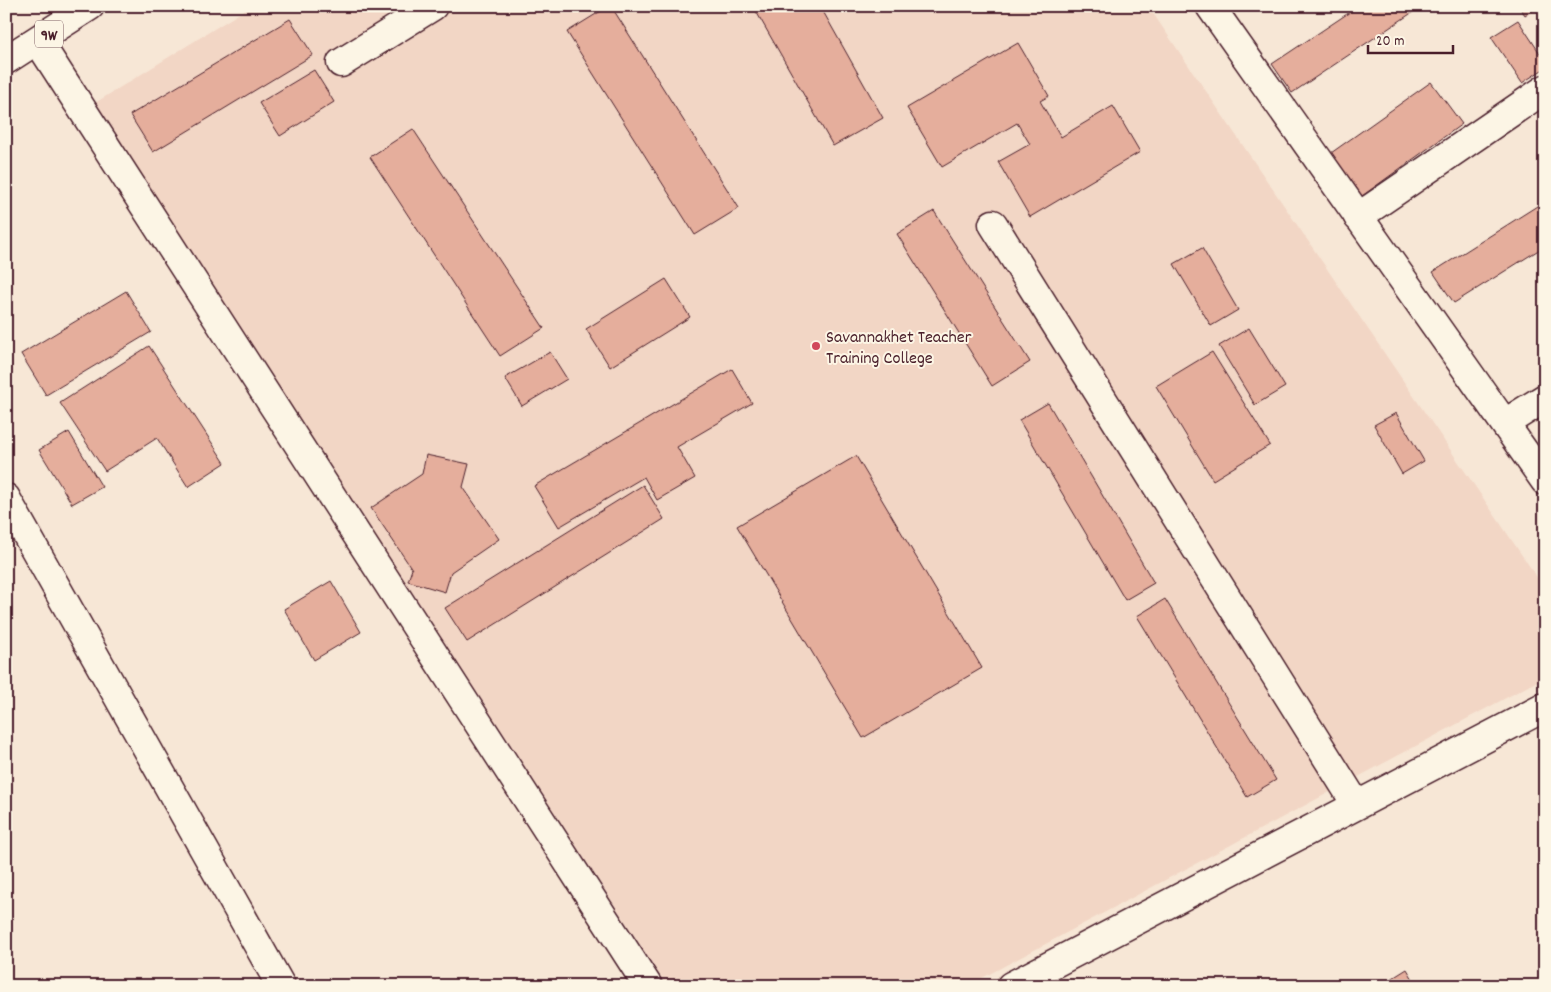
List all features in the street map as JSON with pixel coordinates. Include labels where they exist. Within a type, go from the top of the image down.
[{"type":"main road","name":"9W","points":[[6,60],[90,6]]},
{"type":"main road","points":[[342,63],[433,6]]},
{"type":"main road","points":[[1210,6],[1545,481]]},
{"type":"main road","points":[[38,41],[648,986]]},
{"type":"main road","points":[[1358,217],[1545,89]]},
{"type":"main road","points":[[993,224],[1356,804]]},
{"type":"main road","points":[[1505,423],[1545,398]]},
{"type":"main road","points":[[6,498],[281,986]]},
{"type":"main road","points":[[1011,986],[1545,706]]},
{"type":"shaded area","name":"Savannakhet Teacher Training College","points":[[251,6],[1148,6],[1545,589],[1545,677],[967,986],[667,986],[95,103]]},
{"type":"building","points":[[611,6],[739,208],[695,235],[567,32]]},
{"type":"building","points":[[753,6],[820,6],[883,118],[833,146]]},
{"type":"building","points":[[1359,6],[1422,6],[1292,93],[1272,64]]},
{"type":"building","points":[[1519,6],[1539,6],[1525,15]]},
{"type":"building","points":[[290,19],[313,55],[153,152],[130,115]]},
{"type":"building","points":[[1518,20],[1545,61],[1545,68],[1522,83],[1491,37]]},
{"type":"building","points":[[1018,43],[1049,96],[1040,101],[1061,137],[1113,106],[1140,152],[1030,217],[998,162],[1030,144],[1017,123],[942,167],[907,108]]},
{"type":"building","points":[[314,70],[334,102],[280,136],[259,103]]},
{"type":"building","points":[[1431,82],[1462,124],[1362,196],[1331,153]]},
{"type":"building","points":[[413,129],[544,328],[500,356],[370,157]]},
{"type":"building","points":[[1545,201],[1545,246],[1454,303],[1433,272]]},
{"type":"building","points":[[934,211],[1030,362],[992,386],[897,234]]},
{"type":"building","points":[[1202,248],[1238,310],[1211,326],[1174,264]]},
{"type":"building","points":[[666,279],[690,317],[610,367],[586,329]]},
{"type":"building","points":[[126,291],[151,332],[46,395],[21,354]]},
{"type":"building","points":[[1249,328],[1285,387],[1255,405],[1219,346]]},
{"type":"building","points":[[149,346],[225,463],[188,487],[157,438],[105,471],[60,403]]},
{"type":"building","points":[[550,352],[567,379],[522,406],[505,378]]},
{"type":"building","points":[[1212,352],[1270,445],[1213,480],[1156,386]]},
{"type":"building","points":[[732,369],[752,403],[677,447],[695,478],[657,500],[644,477],[559,527],[534,486]]},
{"type":"building","points":[[1048,403],[1154,583],[1125,600],[1019,420]]},
{"type":"building","points":[[1396,413],[1424,461],[1402,474],[1374,425]]},
{"type":"building","points":[[69,432],[102,487],[72,504],[39,450]]},
{"type":"building","points":[[426,455],[469,464],[463,487],[499,539],[451,572],[445,592],[408,581],[412,569],[371,508],[422,474]]},
{"type":"building","points":[[856,456],[982,668],[863,738],[737,526]]},
{"type":"building","points":[[643,485],[664,519],[467,642],[445,608]]},
{"type":"building","points":[[331,581],[361,632],[314,660],[284,609]]},
{"type":"building","points":[[1165,599],[1276,780],[1247,797],[1137,616]]},
{"type":"building","points":[[1407,969],[1417,986],[1380,986]]},
{"type":"building","points":[[1183,979],[1187,986],[1171,986]]},
{"type":"place","name":"Savannakhet Teacher Training College","points":[[816,346]]}]
